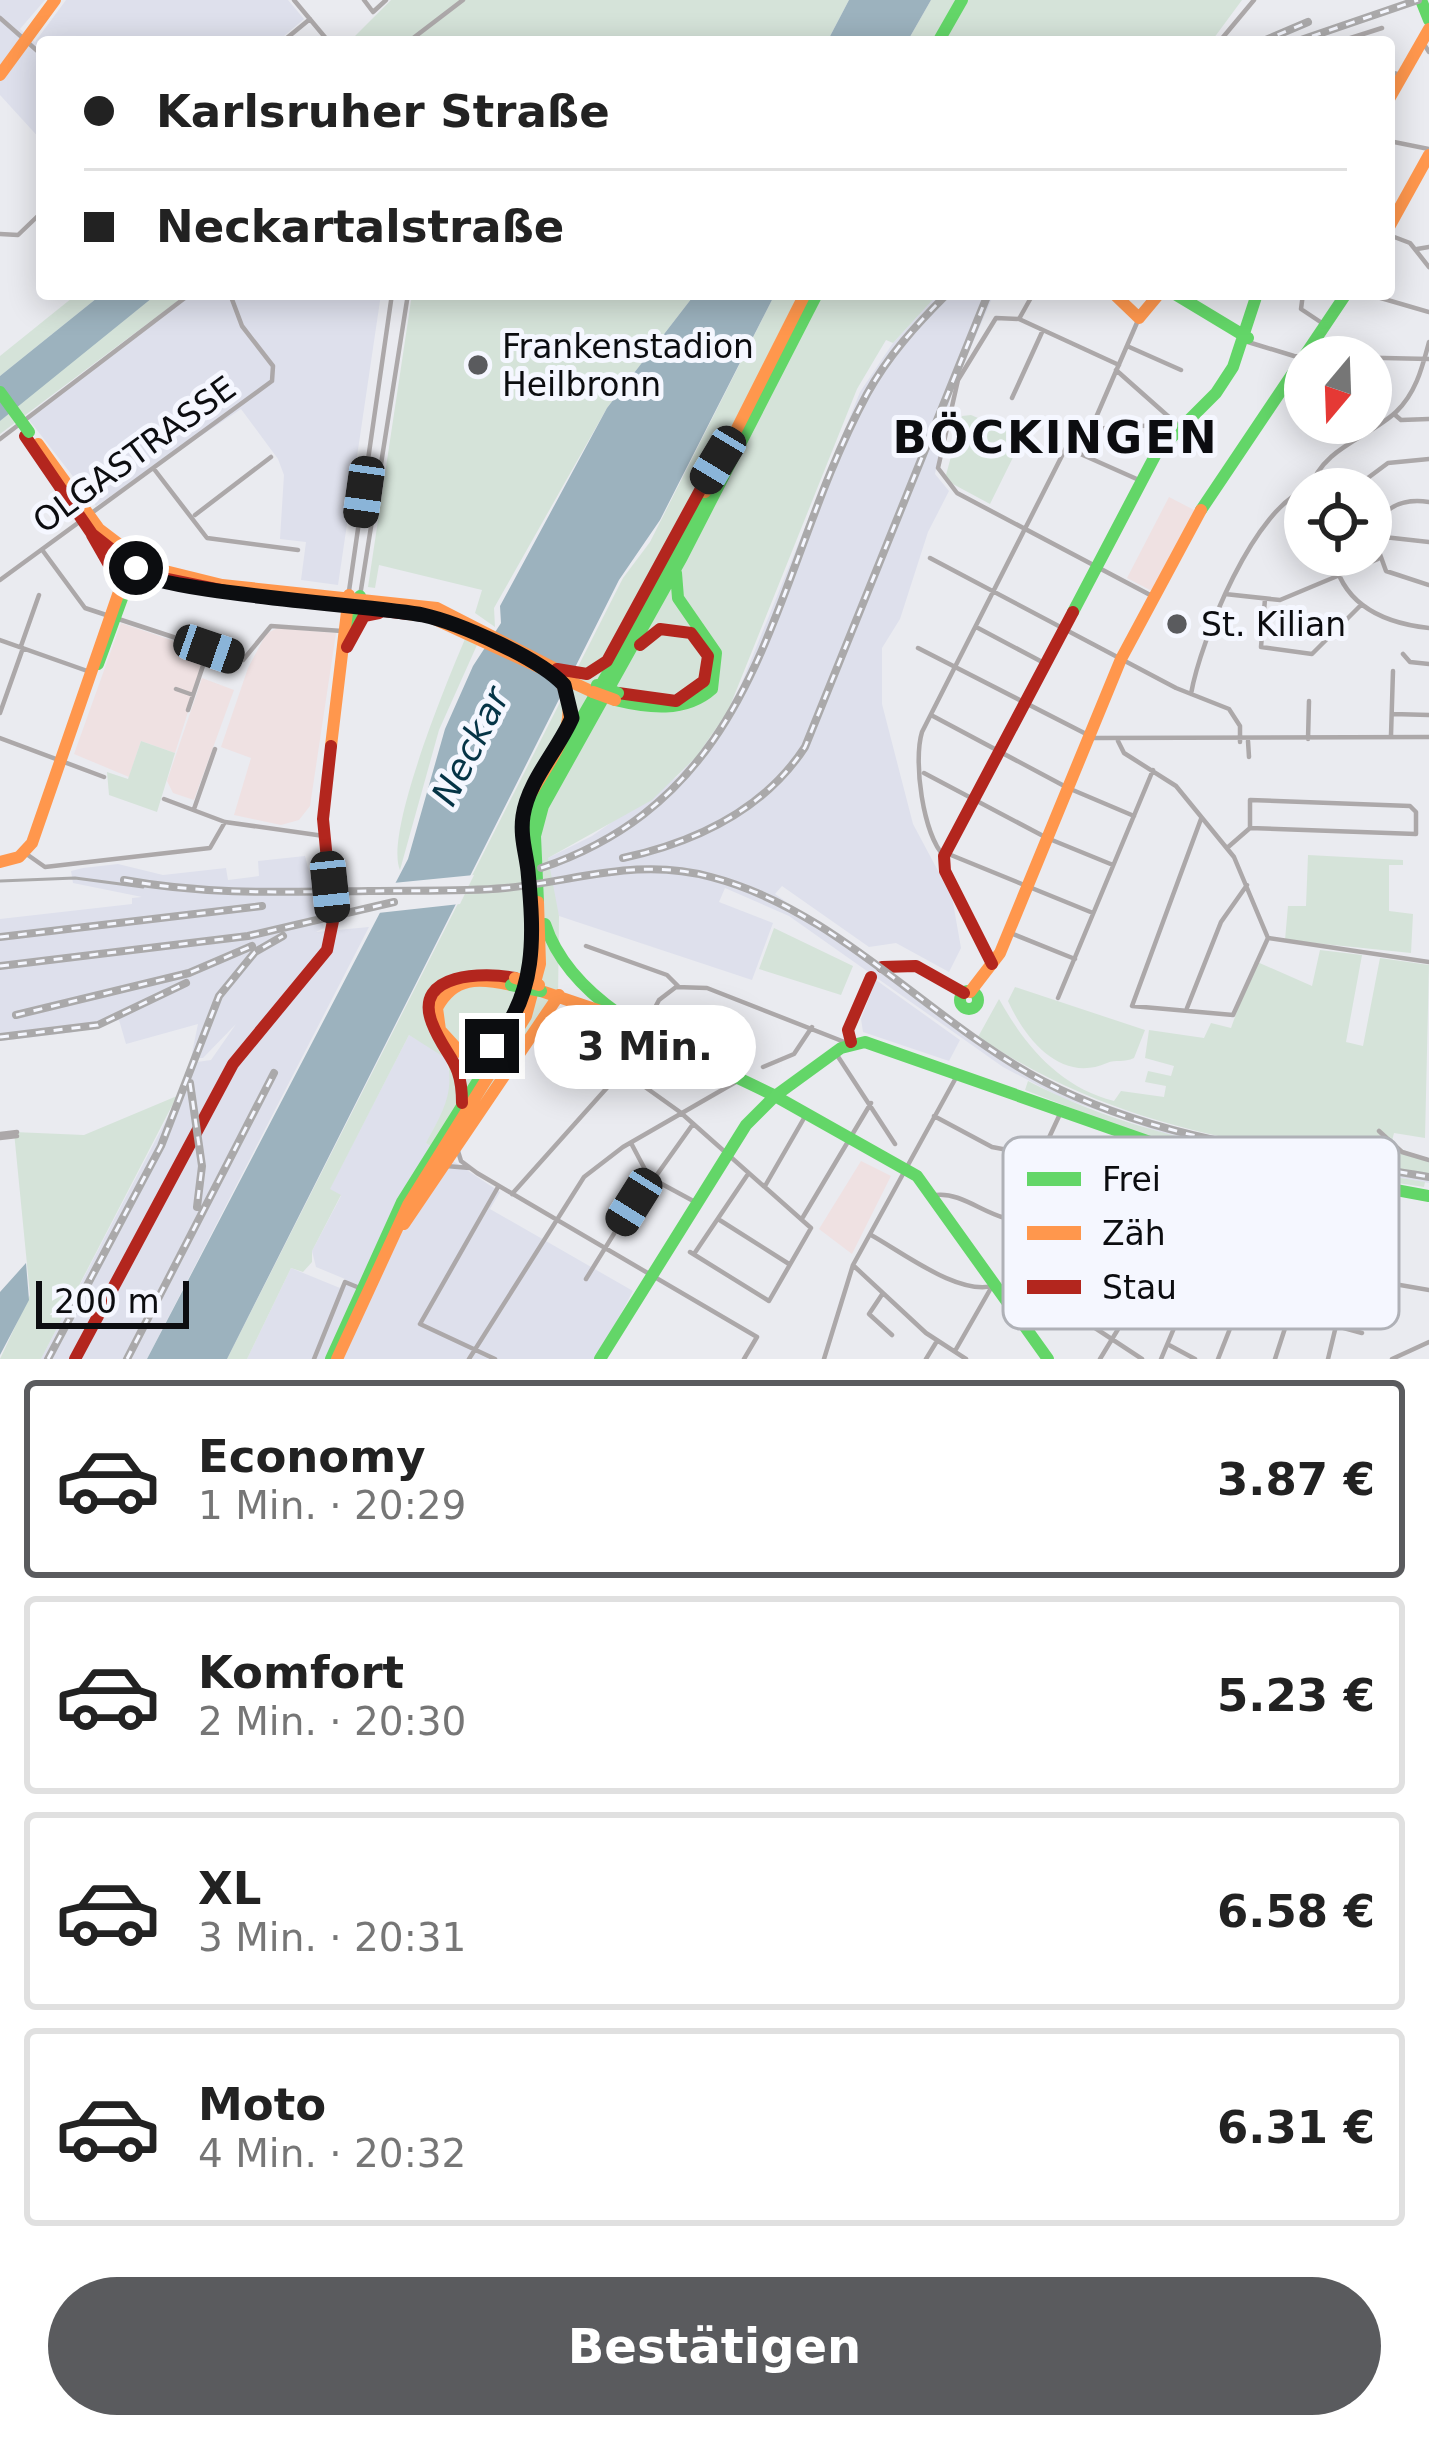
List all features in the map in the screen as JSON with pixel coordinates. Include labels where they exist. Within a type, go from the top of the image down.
[{"type":"main road","points":[[0,75],[55,0]]},
{"type":"main road","points":[[941,36],[962,0]]},
{"type":"main road","points":[[1421,0],[1428,18]]},
{"type":"main road","points":[[1395,74],[1427,41]]},
{"type":"main road","points":[[1395,219],[1429,152]]},
{"type":"main road","points":[[527,863],[528,819],[537,793],[651,599],[802,300]]},
{"type":"main road","points":[[385,1254],[408,1205],[526,1016],[540,964],[538,817],[682,557],[814,300]]},
{"type":"main road","points":[[1119,300],[1134,316],[1152,300]]},
{"type":"main road","points":[[1189,300],[1248,340]]},
{"type":"main road","points":[[992,964],[945,871],[945,855],[1142,482],[1178,425],[1208,401],[1248,340],[1256,300]]},
{"type":"main road","points":[[1318,336],[1342,300]]},
{"type":"main road","points":[[600,1359],[754,1115],[848,1041],[877,972],[903,962],[968,995],[992,964],[1120,659],[1200,511],[1284,387]]},
{"type":"main road","points":[[0,397],[86,518],[120,550],[155,573]]},
{"type":"main road","points":[[574,681],[608,661],[730,443]]},
{"type":"main road","points":[[86,518],[125,586]]},
{"type":"main road","points":[[92,534],[133,569],[353,601],[434,607],[574,681],[654,710],[680,708],[702,698],[715,680],[713,646],[675,593],[682,557]]},
{"type":"main road","points":[[120,550],[133,569]]},
{"type":"main road","points":[[0,862],[25,852],[133,569]]},
{"type":"main road","points":[[125,586],[155,573]]},
{"type":"main road","points":[[353,601],[476,631]]},
{"type":"main road","points":[[75,1359],[233,1064],[327,950],[333,921],[324,836],[353,601]]},
{"type":"main road","points":[[347,638],[364,616],[384,609]]},
{"type":"main road","points":[[616,696],[684,699],[704,681],[708,656],[691,633],[667,628],[644,639],[619,673]]},
{"type":"main road","points":[[522,1048],[535,986],[525,807],[572,718],[574,681]]},
{"type":"main road","points":[[538,896],[551,946],[567,975],[646,1028],[905,1168],[936,1195],[1003,1299]]},
{"type":"main road","points":[[455,1119],[465,1080],[430,1020],[434,994],[454,975],[470,971],[613,1006]]},
{"type":"main road","points":[[535,986],[504,1033],[481,1052],[460,1052],[445,1039],[436,1008],[449,987],[477,978],[535,986],[646,1028]]},
{"type":"main road","points":[[364,1290],[544,1015],[535,986]]},
{"type":"main road","points":[[334,1359],[402,1202],[506,1040],[523,1000]]},
{"type":"main road","points":[[848,1041],[1135,1137]]},
{"type":"main road","points":[[1399,1191],[1429,1196]]},
{"type":"main road","points":[[1028,1331],[1048,1359]]},
{"type":"street","points":[[294,0],[324,36]]},
{"type":"street","points":[[364,0],[373,12],[386,0]]},
{"type":"street","points":[[416,36],[463,0]]},
{"type":"street","points":[[1224,36],[1254,0]]},
{"type":"street","points":[[0,18],[36,50]]},
{"type":"street","points":[[290,36],[310,20]]},
{"type":"street","points":[[1357,36],[1382,28]]},
{"type":"street","points":[[1395,143],[1429,152]]},
{"type":"street","points":[[0,234],[18,235],[36,219]]},
{"type":"street","points":[[1395,235],[1417,249],[1429,267]]},
{"type":"street","points":[[1417,249],[1429,247]]},
{"type":"street","points":[[0,439],[182,300]]},
{"type":"street","name":"OLGASTRASSE","points":[[0,580],[275,376],[242,326],[232,300]]},
{"type":"street","points":[[353,601],[391,300]]},
{"type":"street","points":[[353,601],[407,300]]},
{"type":"street","points":[[1019,319],[1030,300]]},
{"type":"street","points":[[1302,300],[1300,309],[1325,325]]},
{"type":"street","points":[[1388,300],[1429,312]]},
{"type":"street","points":[[1090,429],[1127,346],[1134,316]]},
{"type":"street","points":[[1154,597],[957,493],[940,476],[958,380],[996,318],[1019,319],[1118,367],[1178,425]]},
{"type":"street","points":[[1012,398],[1042,331]]},
{"type":"street","points":[[1248,340],[1284,355]]},
{"type":"street","points":[[1328,468],[1354,438],[1394,414],[1419,380],[1429,343]]},
{"type":"street","points":[[1127,346],[1181,370]]},
{"type":"street","points":[[1392,357],[1427,358]]},
{"type":"street","points":[[1394,414],[1401,420],[1429,419]]},
{"type":"street","points":[[1093,913],[945,855],[934,841],[922,772],[922,732],[1029,531],[1074,432],[1157,425]]},
{"type":"street","points":[[1067,448],[1142,482]]},
{"type":"street","points":[[193,517],[272,457]]},
{"type":"street","points":[[1381,468],[1404,459],[1429,459]]},
{"type":"street","points":[[154,469],[207,538],[298,550]]},
{"type":"street","points":[[1392,509],[1405,501],[1429,502]]},
{"type":"street","points":[[1191,694],[1203,641],[1225,594],[1284,507]]},
{"type":"street","points":[[1392,537],[1429,542]]},
{"type":"street","points":[[42,550],[81,605],[245,660],[271,626],[347,638]]},
{"type":"street","points":[[931,558],[1120,659],[1229,709],[1240,726],[1240,742]]},
{"type":"street","points":[[1392,575],[1429,585]]},
{"type":"street","points":[[1225,594],[1280,600],[1339,576],[1361,605],[1390,622],[1429,628]]},
{"type":"street","points":[[0,713],[39,595]]},
{"type":"street","points":[[1265,599],[1261,647],[1312,654],[1361,605]]},
{"type":"street","points":[[978,628],[1046,664]]},
{"type":"street","points":[[0,640],[93,671]]},
{"type":"street","points":[[918,648],[1089,736],[1118,741],[1429,736]]},
{"type":"street","points":[[188,710],[209,649]]},
{"type":"street","points":[[1403,654],[1410,662],[1429,664]]},
{"type":"street","points":[[1391,735],[1393,671]]},
{"type":"street","points":[[176,689],[193,695]]},
{"type":"street","points":[[1308,739],[1309,700]]},
{"type":"street","points":[[1392,714],[1429,715]]},
{"type":"street","points":[[931,715],[1068,788],[1133,816]]},
{"type":"street","points":[[0,738],[104,777]]},
{"type":"street","points":[[1118,741],[1124,753],[1176,786],[1227,848],[1248,884],[1268,938],[1233,1015],[1132,1006],[1201,819]]},
{"type":"street","points":[[1248,741],[1249,757]]},
{"type":"street","points":[[194,809],[214,749]]},
{"type":"street","points":[[1058,998],[1153,770]]},
{"type":"street","points":[[922,772],[1047,838],[1114,865]]},
{"type":"street","points":[[164,799],[225,823],[324,836]]},
{"type":"street","points":[[1227,848],[1250,828],[1416,834],[1416,812],[1410,806],[1250,800],[1250,828]]},
{"type":"street","points":[[25,852],[45,867],[210,848],[225,823]]},
{"type":"street","points":[[1187,1008],[1221,922],[1248,884]]},
{"type":"street","points":[[1009,932],[1075,958]]},
{"type":"street","points":[[1268,938],[1429,962]]},
{"type":"street","points":[[586,946],[667,975],[678,986]]},
{"type":"street","points":[[512,1194],[622,1071],[659,1000],[678,986],[707,988],[848,1041]]},
{"type":"street","points":[[544,1015],[680,1112],[812,1228],[770,1300],[692,1253],[749,1173]]},
{"type":"street","points":[[763,1067],[794,1054],[812,1026]]},
{"type":"street","points":[[835,1052],[895,1144]]},
{"type":"street","points":[[824,1359],[853,1265],[958,1074]]},
{"type":"street","points":[[469,1359],[584,1177],[680,1112],[741,1079]]},
{"type":"street","points":[[802,1219],[871,1103]]},
{"type":"street","points":[[1049,1137],[1061,1111]]},
{"type":"street","points":[[765,1186],[807,1113]]},
{"type":"street","points":[[934,1116],[1003,1149]]},
{"type":"street","points":[[586,1279],[693,1124]]},
{"type":"street","points":[[1378,1131],[1385,1137]]},
{"type":"street","points":[[0,1136],[17,1134]]},
{"type":"street","points":[[458,1143],[457,1156],[470,1168],[757,1337],[744,1359]]},
{"type":"street","points":[[631,1143],[653,1177],[697,1202]]},
{"type":"street","points":[[1399,1149],[1429,1160]]},
{"type":"street","points":[[442,1167],[470,1168]]},
{"type":"street","points":[[495,1359],[420,1324],[498,1186]]},
{"type":"street","points":[[936,1195],[1003,1217]]},
{"type":"street","points":[[718,1219],[790,1265]]},
{"type":"street","points":[[871,1235],[946,1276],[994,1287],[954,1352]]},
{"type":"street","points":[[853,1265],[937,1341],[965,1359]]},
{"type":"street","points":[[314,1359],[345,1282],[364,1290]]},
{"type":"street","points":[[1399,1285],[1429,1290]]},
{"type":"street","points":[[883,1293],[868,1314],[892,1335]]},
{"type":"street","points":[[1097,1329],[1142,1359]]},
{"type":"street","points":[[1100,1359],[1118,1329]]},
{"type":"street","points":[[1161,1359],[1175,1329]]},
{"type":"street","points":[[1218,1359],[1232,1329]]},
{"type":"street","points":[[1275,1359],[1285,1329]]},
{"type":"street","points":[[1328,1359],[1335,1329]]},
{"type":"street","points":[[1344,1329],[1361,1333]]},
{"type":"street","points":[[926,1359],[937,1341]]},
{"type":"street","points":[[1392,1359],[1429,1342]]},
{"type":"street","points":[[1168,1346],[1195,1359]]},
{"type":"shaded area","points":[[0,0],[45,0],[20,29],[36,41],[36,134],[0,95]]},
{"type":"shaded area","points":[[66,0],[288,0],[304,19],[284,36],[39,36]]},
{"type":"shaded area","points":[[391,0],[849,0],[830,36],[355,36]]},
{"type":"shaded area","points":[[931,0],[1242,0],[1215,36],[910,36]]},
{"type":"shaded area","points":[[70,300],[95,300],[0,376],[0,356]]},
{"type":"shaded area","points":[[149,300],[179,300],[0,434],[0,421]]},
{"type":"shaded area","points":[[179,300],[380,300],[338,585],[301,580],[306,542],[280,539],[284,475],[278,459],[241,409],[96,506],[26,416]]},
{"type":"shaded area","points":[[411,300],[690,300],[607,408],[494,608],[495,627],[475,613],[482,590],[379,565],[375,588],[368,587]]},
{"type":"shaded area","points":[[772,300],[932,300],[893,343],[886,340],[857,389],[728,711],[697,756],[652,800],[548,858],[559,916],[558,1001],[452,1160],[426,1143],[448,1093],[447,1059],[409,1035],[330,1189],[341,1195],[312,1251],[312,1262],[303,1272],[291,1268],[247,1359],[227,1359],[623,578],[650,542]]},
{"type":"shaded area","points":[[932,300],[991,300],[951,393],[935,474],[949,491],[928,532],[900,619],[882,648],[882,704],[913,824],[952,897],[961,948],[949,972],[896,943],[869,947],[782,886],[775,894],[989,1046],[1066,1091],[1182,1130],[1220,1137],[1174,1137],[1062,1098],[1003,1067],[789,916],[725,888],[719,902],[773,923],[752,980],[559,916],[553,898],[521,883],[548,858],[592,836],[678,776],[713,734],[740,687],[860,392],[893,343]]},
{"type":"shaded area","points":[[971,415],[1023,437],[990,504],[951,483],[946,475],[962,416]]},
{"type":"shaded area","points":[[1169,497],[1196,511],[1152,591],[1127,578]]},
{"type":"shaded area","points":[[121,623],[207,652],[175,753],[141,741],[129,777],[74,754]]},
{"type":"shaded area","points":[[277,628],[336,633],[310,806],[299,820],[281,825],[234,815],[251,758],[221,747],[248,668],[266,634]]},
{"type":"shaded area","points":[[465,639],[477,645],[439,730],[400,870],[397,851],[409,792]]},
{"type":"shaded area","points":[[202,678],[234,690],[194,800],[173,793],[167,781]]},
{"type":"shaded area","points":[[141,741],[175,753],[157,812],[109,795],[107,772],[128,779]]},
{"type":"shaded area","points":[[1308,855],[1403,860],[1403,865],[1389,865],[1389,911],[1413,914],[1411,953],[1285,940],[1288,906],[1306,906]]},
{"type":"shaded area","points":[[305,856],[324,928],[316,932],[369,927],[147,1359],[41,1359],[175,1103],[190,1063],[211,1060],[236,1024],[203,1058],[191,1058],[198,1024],[126,1044],[119,1020],[75,1032],[0,1041],[0,919],[132,904],[132,898],[142,897],[73,883],[71,871],[83,868],[118,864],[163,875],[226,868],[228,880],[259,876],[258,861]]},
{"type":"shaded area","points":[[774,928],[853,966],[841,995],[759,969]]},
{"type":"shaded area","points":[[1320,950],[1362,955],[1346,1042],[1363,1046],[1380,958],[1429,965],[1425,1138],[1394,1133],[1393,1137],[1224,1137],[1196,1131],[1088,1096],[978,1037],[999,999],[1033,1048],[1077,1086],[1114,1101],[1121,1091],[1164,1097],[1166,1086],[1145,1082],[1148,1071],[1171,1076],[1174,1066],[1145,1058],[1149,1030],[1204,1038],[1211,1023],[1231,1028],[1255,961],[1312,986]]},
{"type":"shaded area","points":[[876,980],[960,1040],[949,1061],[863,1032],[861,1019]]},
{"type":"shaded area","points":[[1015,987],[1145,1030],[1134,1058],[1091,1068],[1061,1063],[1035,1043],[1016,1016],[1008,1001]]},
{"type":"shaded area","points":[[409,1035],[444,1055],[452,1081],[449,1101],[426,1143],[500,1192],[490,1209],[633,1291],[597,1359],[247,1359],[291,1268],[340,1288],[345,1279],[316,1267],[312,1251],[341,1196],[329,1190]]},
{"type":"shaded area","points":[[1028,1081],[1123,1121],[1180,1137],[1145,1137],[1025,1090]]},
{"type":"shaded area","points":[[177,1096],[41,1359],[0,1359],[30,1295],[14,1132],[84,1135]]},
{"type":"shaded area","points":[[1399,1148],[1429,1160],[1429,1175],[1399,1170]]},
{"type":"shaded area","points":[[861,1161],[891,1176],[852,1254],[819,1229]]},
{"type":"shaded area","points":[[1399,1170],[1429,1175],[1429,1183],[1399,1178]]},
{"type":"shaded area","points":[[1399,1178],[1425,1182],[1424,1187],[1399,1183]]},
{"type":"water","points":[[849,0],[931,0],[910,36],[830,36]]},
{"type":"water","points":[[95,300],[150,300],[0,421],[0,376]]},
{"type":"water","name":"Neckar","points":[[690,300],[772,300],[660,520],[619,580],[227,1359],[147,1359],[408,859],[445,729],[473,666],[501,623],[500,606],[607,408]]},
{"type":"water","points":[[26,1263],[29,1300],[0,1355],[0,1292]]},
{"type":"pier","points":[[474,875],[460,904],[378,913],[393,883]]},
{"type":"tram line","points":[[0,881],[75,878],[143,887]]},
{"type":"railway","points":[[1313,36],[1418,0]]},
{"type":"railway","points":[[1275,36],[1308,22]]},
{"type":"railway","points":[[541,868],[616,833],[674,787],[719,732],[753,670],[834,463],[867,394],[903,341],[941,300]]},
{"type":"railway","points":[[623,858],[676,843],[749,806],[805,747],[986,300]]},
{"type":"railway","points":[[124,880],[215,890],[307,892],[488,889],[658,869],[711,877],[800,914],[1043,1081],[1135,1119],[1201,1137]]},
{"type":"railway","points":[[0,966],[248,936],[394,902]]},
{"type":"railway","points":[[0,937],[262,906]]},
{"type":"railway","points":[[48,1359],[161,1146],[219,996],[255,952],[283,936]]},
{"type":"railway","points":[[16,1015],[189,973],[252,946]]},
{"type":"railway","points":[[0,1037],[98,1025],[186,983]]},
{"type":"railway","points":[[127,1359],[274,1073]]},
{"type":"railway","points":[[190,1083],[202,1166],[197,1207]]},
{"type":"railway","points":[[1399,1172],[1429,1177]]},
{"type":"traffic: fast","points":[[941,36],[962,0]]},
{"type":"traffic: fast","points":[[1421,0],[1429,20]]},
{"type":"traffic: fast","points":[[538,902],[535,836],[543,806],[682,557],[814,300]]},
{"type":"traffic: fast","points":[[1185,300],[1248,338]]},
{"type":"traffic: fast","points":[[1073,612],[1157,452],[1216,393],[1233,367],[1255,300]]},
{"type":"traffic: fast","points":[[1201,510],[1342,300]]},
{"type":"traffic: fast","points":[[0,392],[29,432]]},
{"type":"traffic: fast","points":[[331,1359],[402,1202],[516,1020],[532,956],[527,835],[534,800],[651,599],[705,492]]},
{"type":"traffic: fast","points":[[98,664],[132,571]]},
{"type":"traffic: fast","points":[[615,700],[678,705],[712,689],[716,653],[678,598],[676,573]]},
{"type":"traffic: fast","points":[[352,629],[360,596]]},
{"type":"traffic: fast","points":[[597,685],[618,693]]},
{"type":"traffic: fast","points":[[545,924],[560,956],[610,1008],[675,1048],[775,1096],[841,1048],[865,1042],[1136,1137]]},
{"type":"traffic: fast","points":[[511,985],[541,991]]},
{"type":"traffic: fast","points":[[969,991],[978,1000],[969,1009],[960,1000],[969,991]]},
{"type":"traffic: fast","points":[[600,1359],[746,1125],[775,1096],[917,1176],[1003,1296]]},
{"type":"traffic: fast","points":[[1399,1190],[1429,1196]]},
{"type":"traffic: fast","points":[[1027,1329],[1048,1359]]},
{"type":"traffic: slow","points":[[0,75],[55,0]]},
{"type":"traffic: slow","points":[[1395,88],[1429,29]]},
{"type":"traffic: slow","points":[[1395,216],[1429,155]]},
{"type":"traffic: slow","points":[[705,492],[802,300]]},
{"type":"traffic: slow","points":[[1120,300],[1139,318],[1154,300]]},
{"type":"traffic: slow","points":[[38,444],[99,529],[149,567],[222,585],[437,608],[558,670]]},
{"type":"traffic: slow","points":[[970,992],[1000,953],[1121,659],[1201,510]]},
{"type":"traffic: slow","points":[[0,862],[19,857],[32,843],[121,586],[132,569]]},
{"type":"traffic: slow","points":[[331,746],[349,595]]},
{"type":"traffic: slow","points":[[408,614],[428,616],[593,692]]},
{"type":"traffic: slow","points":[[527,801],[567,726],[569,710],[558,678]]},
{"type":"traffic: slow","points":[[593,692],[615,700]]},
{"type":"traffic: slow","points":[[337,1359],[408,1205],[526,1016],[540,964],[538,902]]},
{"type":"traffic: slow","points":[[515,978],[539,985]]},
{"type":"traffic: slow","points":[[508,1026],[481,1052],[460,1052],[440,1030],[437,1008],[451,990],[468,982],[511,985]]},
{"type":"traffic: slow","points":[[541,991],[630,1021]]},
{"type":"traffic: slow","points":[[404,1224],[559,995]]},
{"type":"traffic: jam","points":[[25,436],[92,534],[143,574],[230,592],[408,614]]},
{"type":"traffic: jam","points":[[557,669],[587,674],[607,661],[704,483]]},
{"type":"traffic: jam","points":[[92,535],[120,584]]},
{"type":"traffic: jam","points":[[992,964],[945,871],[944,856],[1073,612]]},
{"type":"traffic: jam","points":[[347,647],[364,616],[379,613]]},
{"type":"traffic: jam","points":[[618,693],[676,701],[704,681],[708,656],[691,633],[660,629],[640,645]]},
{"type":"traffic: jam","points":[[75,1359],[233,1064],[327,950],[333,921],[323,819],[331,746]]},
{"type":"traffic: jam","points":[[882,967],[916,966],[964,993]]},
{"type":"traffic: jam","points":[[851,1042],[848,1030],[871,977]]},
{"type":"traffic: jam","points":[[462,1103],[456,1068],[432,1023],[432,994],[455,979],[515,978]]},
{"type":"place","name":"Frankenstadion Heilbronn","points":[[478,365]]},
{"type":"place","name":"St. Kilian","points":[[1177,624]]},
{"type":"district","name":"BÖCKINGEN","points":[[1056,437]]},
{"type":"route","points":[[136,568],[157,579],[200,588],[428,616],[554,674],[564,685],[573,702],[572,718],[532,790],[523,818],[532,923],[528,978],[523,1000],[492,1046]]}]
